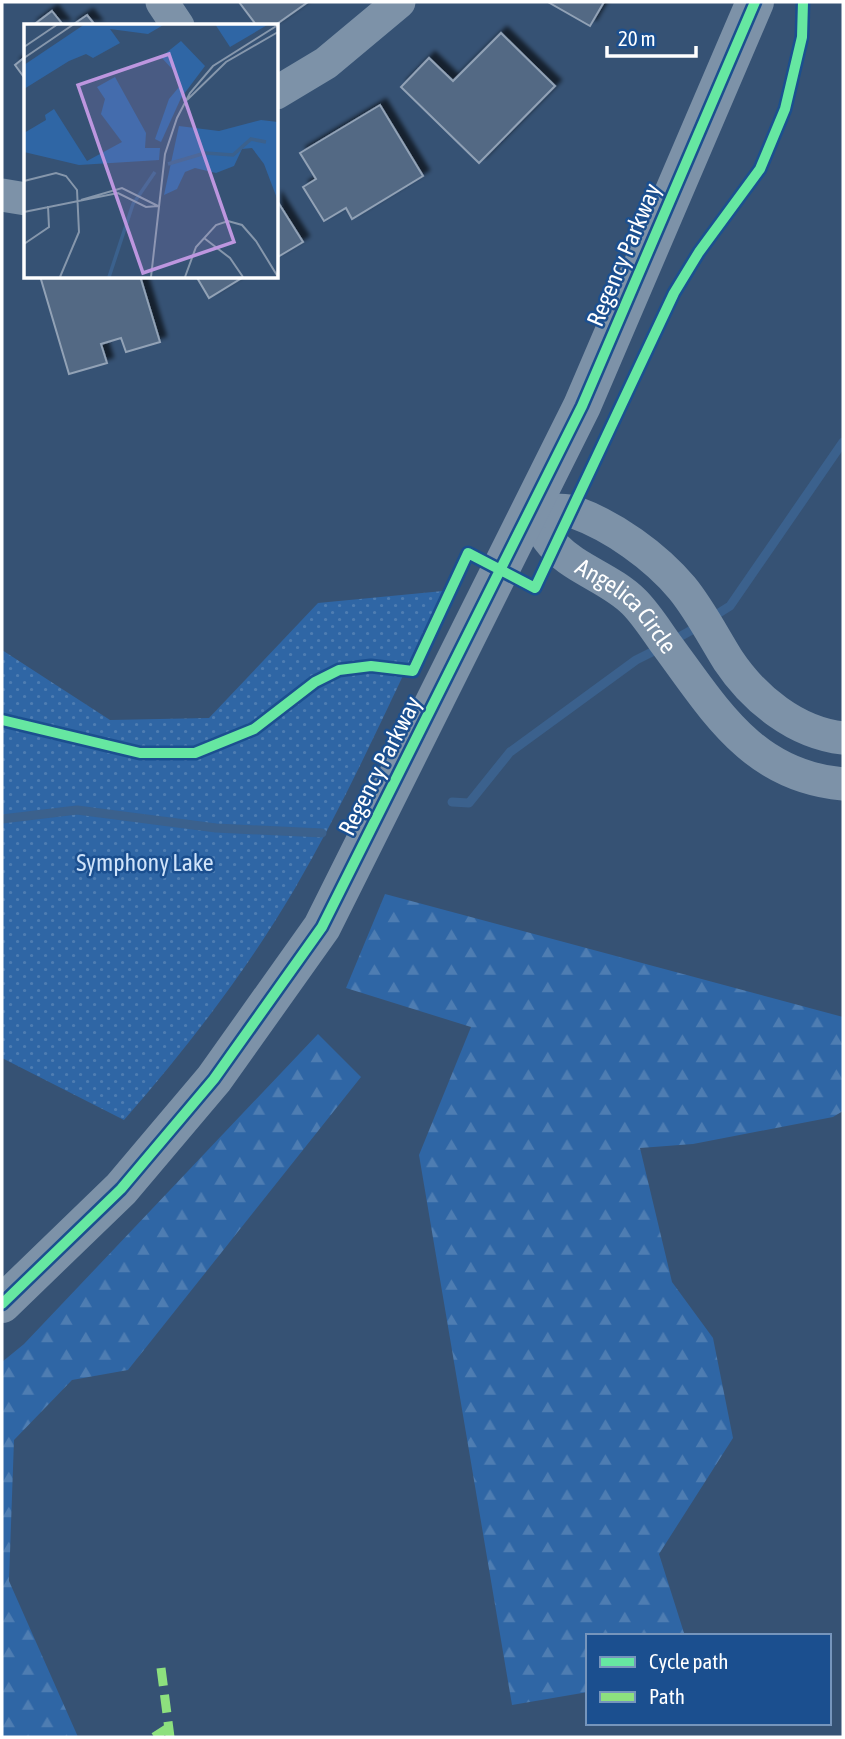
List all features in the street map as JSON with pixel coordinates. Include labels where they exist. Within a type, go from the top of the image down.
[{"type":"street","points":[[162,2],[177,24]]},
{"type":"street","points":[[278,92],[326,63],[399,2]]},
{"type":"street","name":"Regency Parkway","points":[[8,1296],[121,1189],[214,1079],[321,927],[582,406],[755,2]]},
{"type":"street","points":[[2,195],[24,199]]},
{"type":"street","name":"Angelica Circle","points":[[531,512],[572,511],[632,543],[682,588],[730,663],[792,723],[824,736],[843,738]]},
{"type":"street","name":"Angelica Circle","points":[[531,512],[555,548],[609,581],[635,603],[726,726],[757,753],[799,773],[843,784]]},
{"type":"green space","name":"Symphony Lake","points":[[443,591],[353,780],[294,890],[256,951],[214,1009],[124,1120],[2,1058],[2,650],[110,720],[209,718],[318,603]]},
{"type":"green space","points":[[385,894],[843,1017],[843,1111],[833,1117],[693,1144],[640,1148],[672,1282],[713,1338],[733,1438],[659,1554],[684,1634],[586,1634],[586,1692],[512,1705],[419,1155],[471,1027],[346,988]]},
{"type":"green space","points":[[318,1034],[361,1077],[128,1370],[72,1380],[14,1440],[9,1581],[78,1737],[2,1737],[2,1362],[24,1344]]},
{"type":"building","points":[[239,2],[308,2],[277,24],[256,24]]},
{"type":"building","points":[[548,2],[604,2],[590,26]]},
{"type":"building","points":[[52,11],[62,24],[35,24]]},
{"type":"building","points":[[87,15],[94,24],[74,24]]},
{"type":"building","points":[[501,33],[555,86],[479,163],[401,87],[429,58],[453,81]]},
{"type":"building","points":[[24,58],[24,77],[15,65]]},
{"type":"building","points":[[380,105],[423,176],[352,219],[346,208],[324,221],[303,187],[316,179],[300,153]]},
{"type":"building","points":[[278,202],[303,242],[278,257]]},
{"type":"building","points":[[41,278],[141,278],[160,342],[126,352],[121,338],[101,344],[107,363],[69,374]]},
{"type":"building","points":[[197,278],[242,278],[209,298]]},
{"type":"waterway","points":[[711,618],[730,606],[843,442]]},
{"type":"waterway","points":[[672,641],[699,626]]},
{"type":"waterway","points":[[452,802],[469,803],[510,752],[636,660],[660,648]]},
{"type":"waterway","points":[[2,819],[77,810],[216,828],[322,833]]},
{"type":"marked path","points":[[161,1668],[170,1737]]},
{"type":"marked path","points":[[154,1737],[168,1728]]},
{"type":"cycle path","points":[[2,1304],[121,1189],[214,1079],[322,927],[582,406],[755,2]]},
{"type":"cycle path","points":[[2,720],[140,753],[195,753],[254,729],[315,682],[339,670],[371,666],[413,671],[468,553],[535,588],[674,293],[699,252],[760,169],[785,109],[802,37],[803,2]]}]
